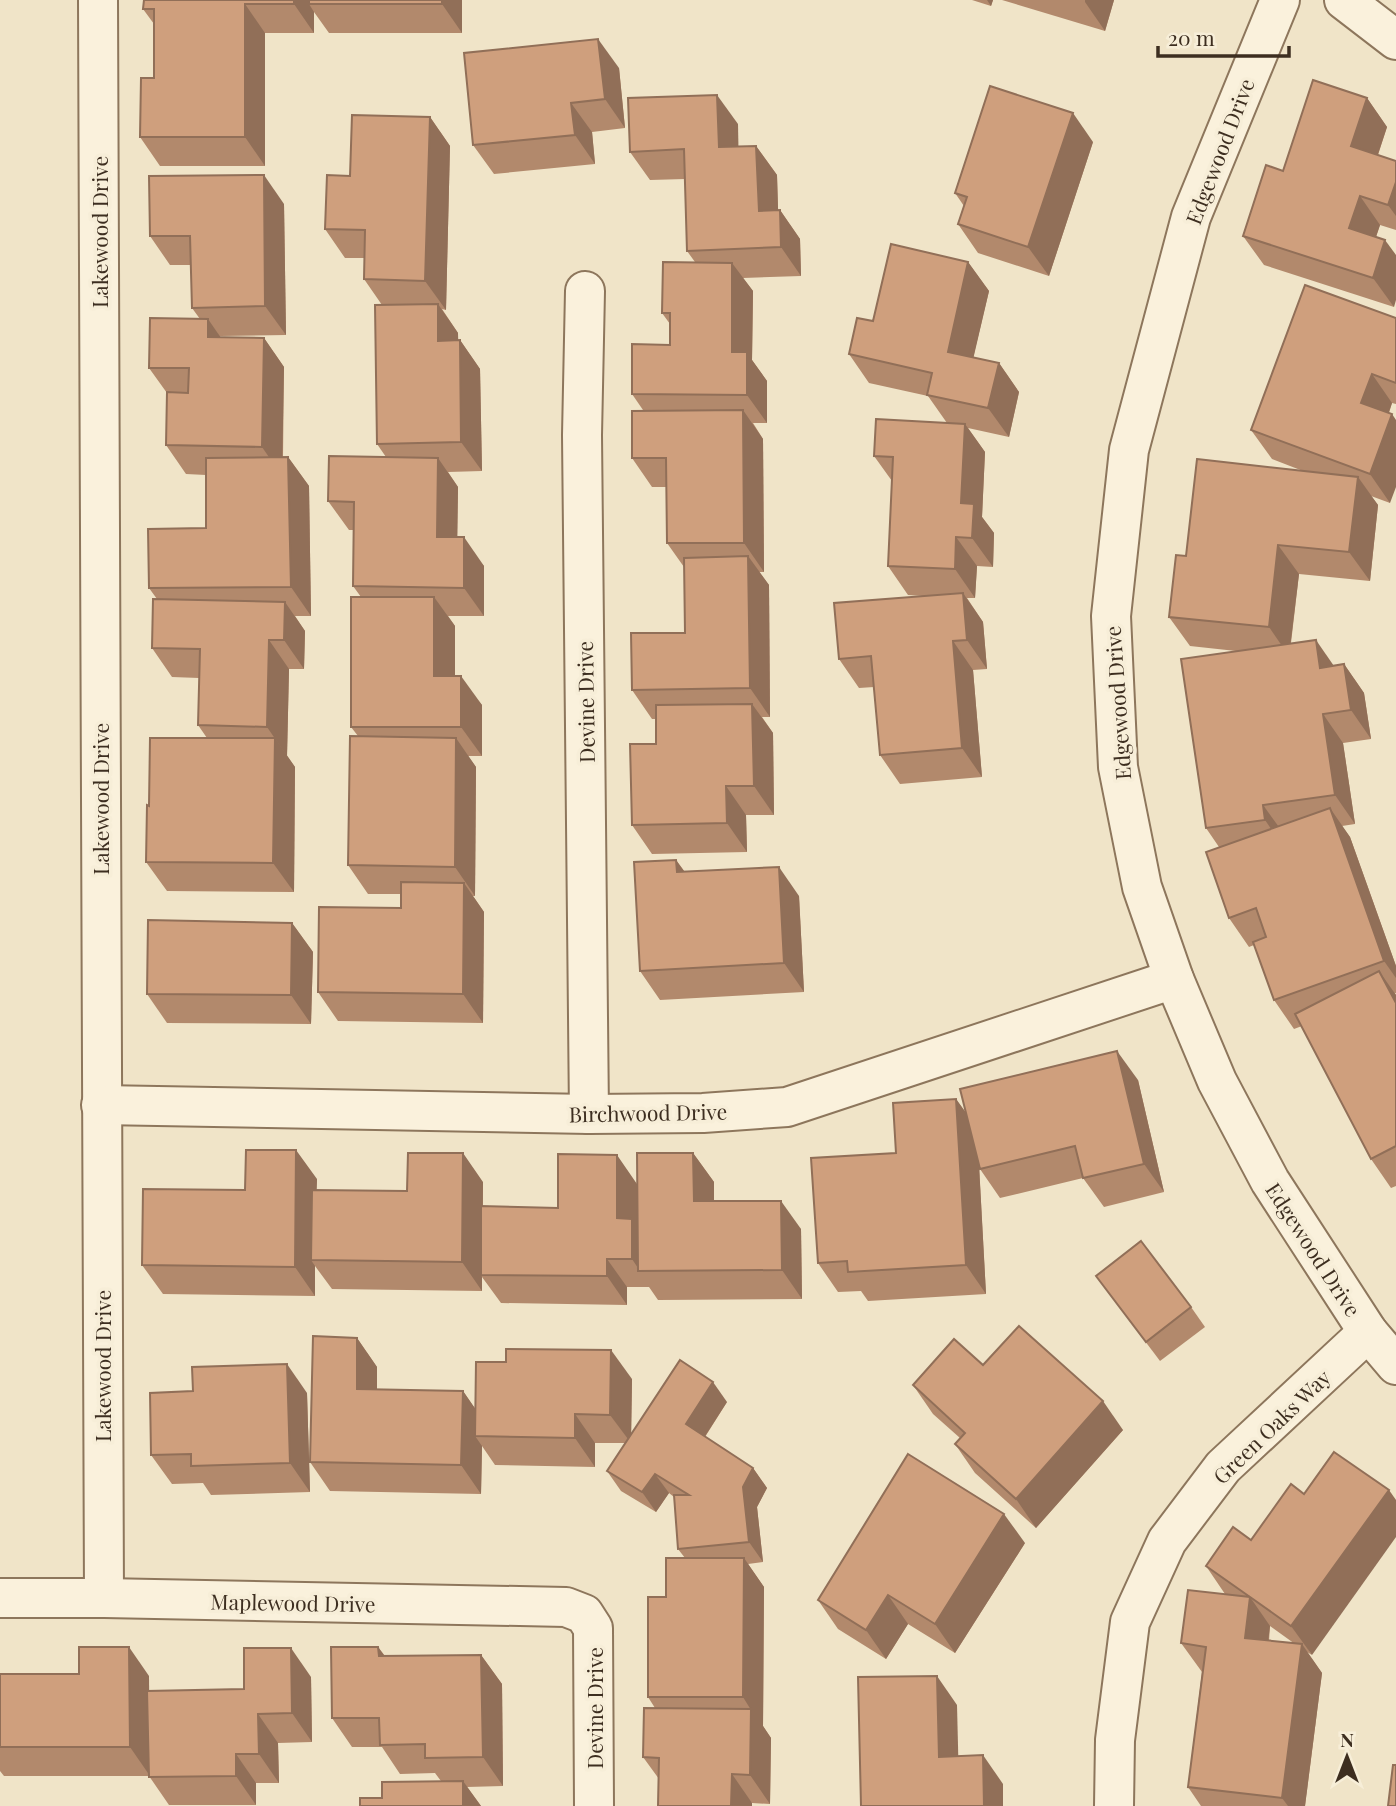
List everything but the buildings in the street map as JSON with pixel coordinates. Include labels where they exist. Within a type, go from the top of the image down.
[{"type":"street","name":"Lakewood Drive","points":[[98,0],[104,1598]]},
{"type":"street","name":"Edgewood Drive","points":[[1280,0],[1191,217],[1129,450],[1111,617],[1118,767],[1142,887],[1174,979],[1217,1081],[1270,1181],[1368,1332],[1396,1365]]},
{"type":"street","points":[[1344,0],[1396,40]]},
{"type":"street","name":"Devine Drive","points":[[585,291],[582,435],[589,1114]]},
{"type":"street","name":"Birchwood Drive","points":[[101,1105],[589,1114],[703,1113],[787,1107],[1174,979]]},
{"type":"street","name":"Green Oaks Way","points":[[1114,1806],[1115,1740],[1130,1622],[1167,1541],[1223,1467],[1368,1332]]},
{"type":"street","name":"Maplewood Drive","points":[[0,1598],[566,1607],[584,1614]]},
{"type":"street","name":"Devine Drive","points":[[584,1614],[593,1628],[594,1806]]}]
